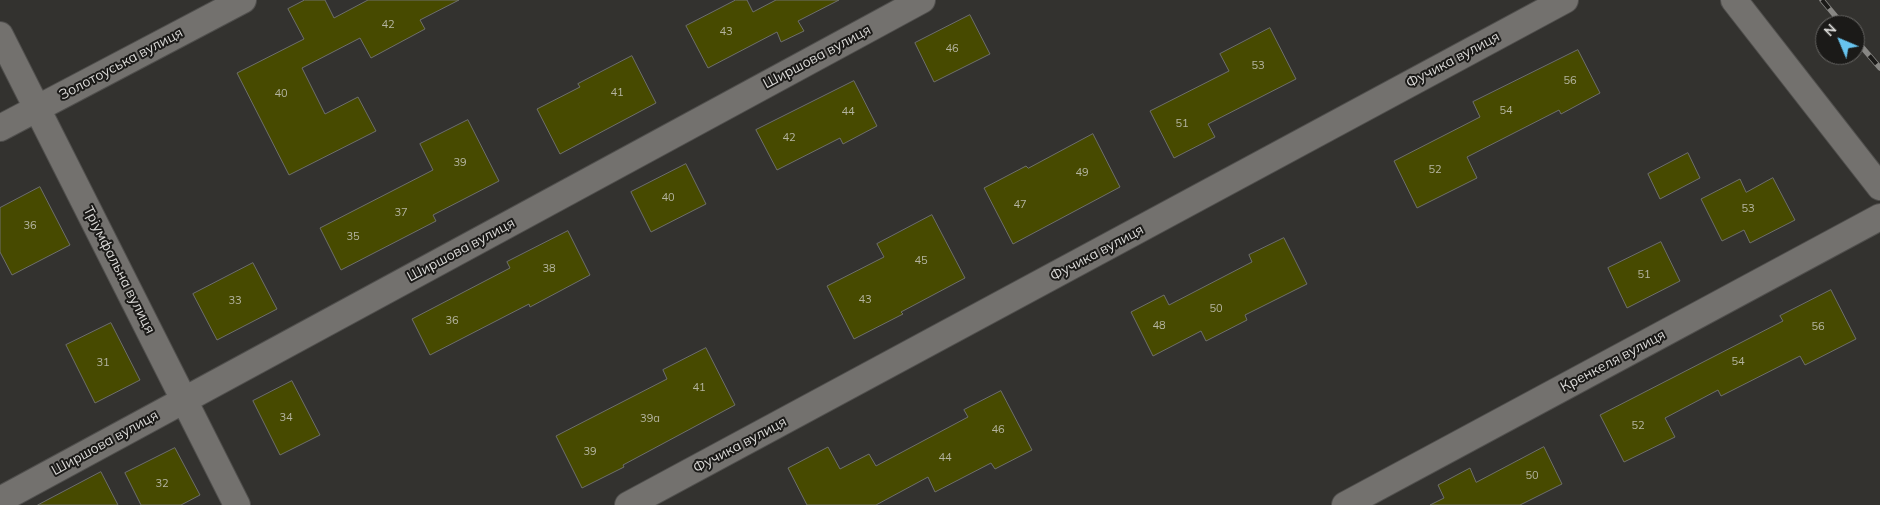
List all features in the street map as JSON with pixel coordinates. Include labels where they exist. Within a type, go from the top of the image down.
[{"type":"street","name":"Золотоуська вулиця","points":[[0,128],[243,0]]},
{"type":"street","name":"Ширшова вулиця","points":[[0,500],[922,0]]},
{"type":"street","name":"Фучика вулиця","points":[[628,505],[1565,0]]},
{"type":"street","points":[[1734,0],[1880,187]]},
{"type":"street","name":"Тріумфальна вулиця","points":[[0,34],[237,505]]},
{"type":"street","name":"Кренкеля вулиця","points":[[1345,505],[1880,216]]},
{"type":"building","points":[[305,0],[325,0],[334,18],[368,0],[459,0],[420,20],[425,29],[371,58],[360,38],[302,68],[325,114],[358,97],[376,131],[289,175],[237,73],[304,39],[288,9]]},
{"type":"building","points":[[736,0],[747,0],[753,12],[776,0],[839,0],[798,21],[804,31],[781,42],[777,32],[708,68],[686,26]]},
{"type":"building","points":[[970,15],[990,54],[934,82],[915,43]]},
{"type":"building","points":[[1270,28],[1296,79],[1208,124],[1215,137],[1174,158],[1150,111],[1229,71],[1220,54]]},
{"type":"building","points":[[1578,50],[1600,93],[1561,114],[1559,110],[1467,157],[1477,178],[1417,208],[1394,161],[1480,117],[1473,102]]},
{"type":"building","points":[[632,56],[656,103],[560,154],[537,109],[580,87],[578,84]]},
{"type":"building","points":[[854,81],[877,126],[843,144],[840,138],[777,170],[756,130]]},
{"type":"building","points":[[468,120],[499,181],[433,215],[436,221],[341,270],[320,228],[433,170],[420,144]]},
{"type":"building","points":[[1093,134],[1120,187],[1013,244],[984,188],[1026,166],[1028,168]]},
{"type":"building","points":[[1688,153],[1700,178],[1660,199],[1648,174]]},
{"type":"building","points":[[686,164],[706,204],[651,232],[631,192]]},
{"type":"building","points":[[1773,178],[1795,220],[1750,243],[1744,230],[1722,241],[1701,199],[1740,179],[1746,192]]},
{"type":"building","points":[[40,187],[70,245],[12,275],[0,252],[0,208]]},
{"type":"building","points":[[932,215],[965,278],[901,312],[903,314],[854,339],[827,286],[884,257],[877,244]]},
{"type":"building","points":[[568,231],[590,275],[530,307],[529,304],[430,355],[412,319],[510,268],[507,262]]},
{"type":"building","points":[[1284,238],[1307,284],[1245,315],[1247,320],[1206,341],[1201,331],[1153,356],[1131,312],[1164,295],[1169,305],[1252,262],[1249,255]]},
{"type":"building","points":[[1661,242],[1680,281],[1627,308],[1608,268]]},
{"type":"building","points":[[253,263],[277,309],[217,340],[193,294]]},
{"type":"building","points":[[1831,290],[1856,339],[1805,365],[1800,356],[1721,396],[1718,390],[1665,418],[1675,437],[1624,462],[1600,415],[1783,321],[1780,316]]},
{"type":"building","points":[[111,323],[140,380],[95,403],[66,345]]},
{"type":"building","points":[[706,348],[735,405],[623,465],[624,467],[582,488],[556,436],[667,379],[663,370]]},
{"type":"building","points":[[292,381],[320,435],[280,455],[253,401]]},
{"type":"building","points":[[1001,391],[1032,450],[995,469],[991,463],[935,492],[928,477],[876,505],[807,505],[788,468],[828,447],[840,469],[869,454],[876,466],[968,417],[964,410]]},
{"type":"building","points":[[1544,447],[1562,484],[1520,505],[1430,505],[1444,498],[1438,485],[1470,468],[1476,482]]},
{"type":"building","points":[[175,448],[200,495],[181,505],[141,505],[125,473]]},
{"type":"building","points":[[101,472],[118,505],[38,505]]},
{"type":"railway","points":[[1822,0],[1835,15]]},
{"type":"railway","points":[[1865,51],[1880,68]]}]
